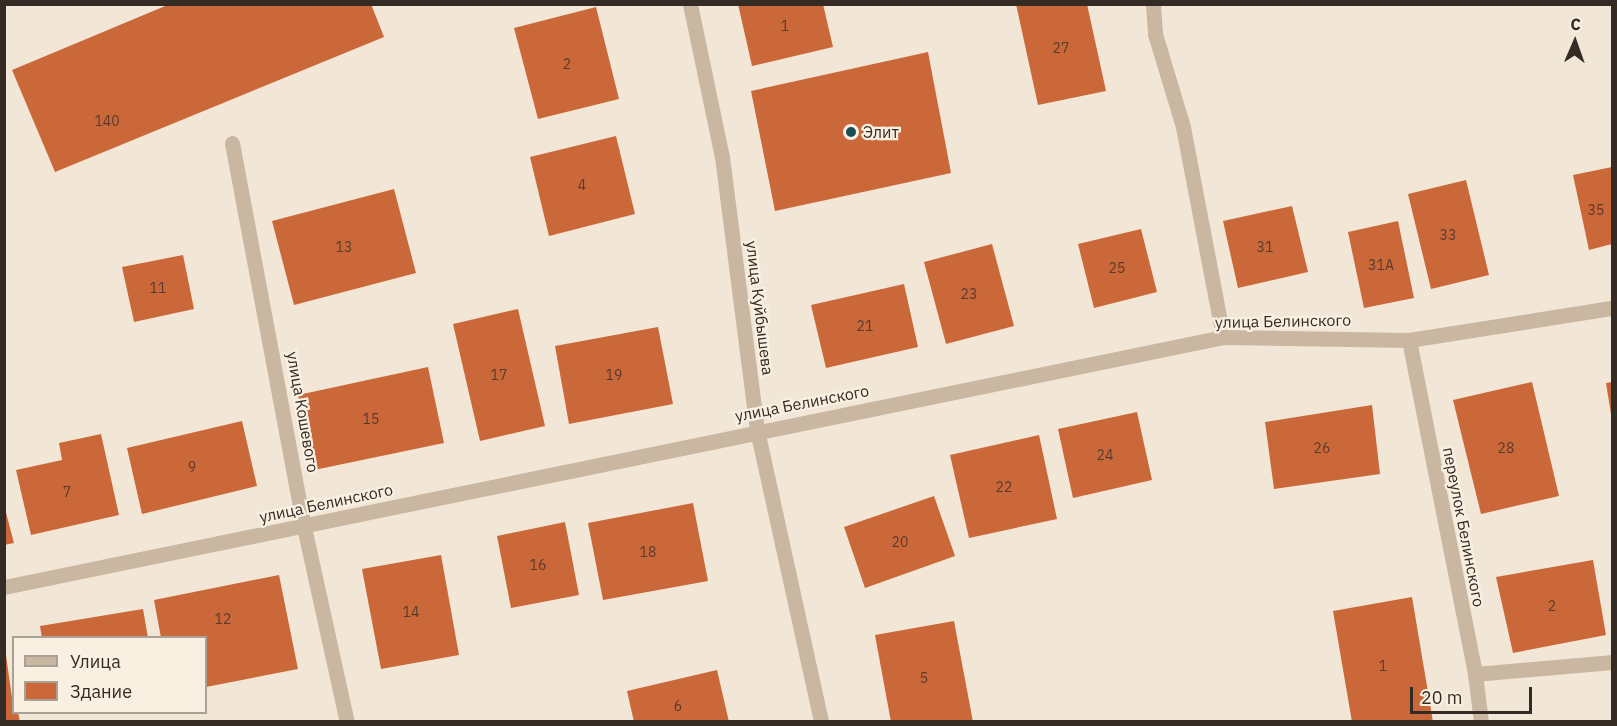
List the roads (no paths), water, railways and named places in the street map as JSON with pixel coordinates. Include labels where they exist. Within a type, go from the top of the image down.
[{"type":"street","name":"улица Куйбышева","points":[[690,4],[722,157],[757,430],[821,722]]},
{"type":"street","points":[[1153,4],[1155,34],[1183,127],[1222,337]]},
{"type":"street","name":"улица Кошевого","points":[[232,144],[304,527],[347,722]]},
{"type":"street","name":"улица Белинского","points":[[4,587],[304,527],[757,430],[1222,337],[1409,340],[1612,308]]},
{"type":"street","name":"переулок Белинского","points":[[1409,340],[1475,674],[1481,722]]},
{"type":"street","points":[[1475,674],[1612,662]]},
{"type":"place","name":"Элит","points":[[851,132]]}]
